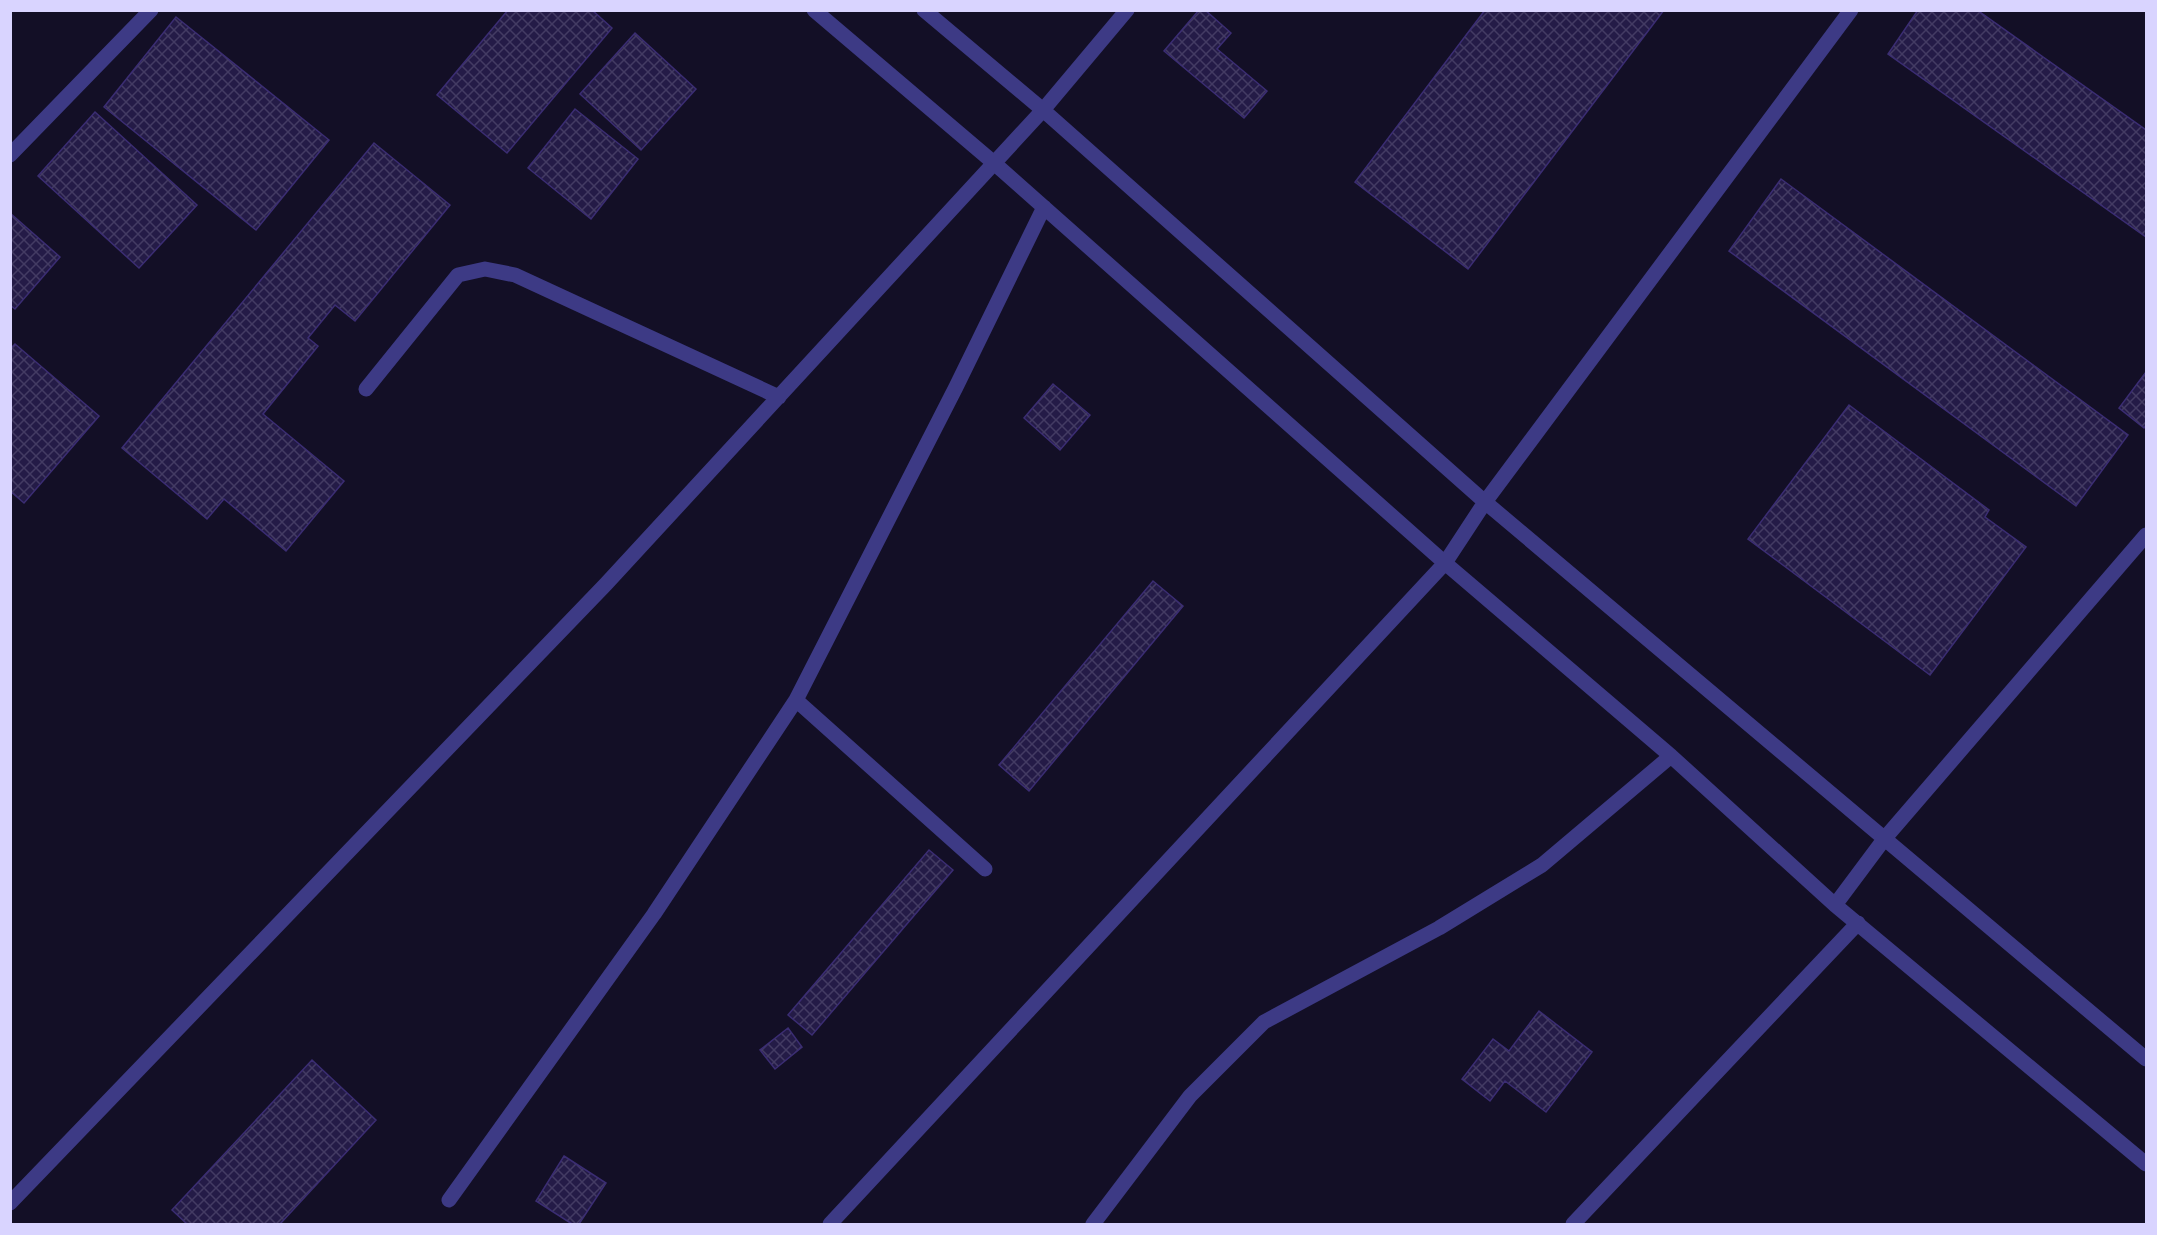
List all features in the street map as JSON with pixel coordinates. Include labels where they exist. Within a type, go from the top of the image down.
[{"type":"street","points":[[10,155],[151,10]]},
{"type":"street","points":[[814,10],[994,163],[1445,562],[1671,756],[1835,905],[2146,1164]]},
{"type":"street","points":[[924,10],[1043,110],[1485,502],[2146,1059]]},
{"type":"street","points":[[10,1203],[606,584],[1043,110],[1127,10]]},
{"type":"street","points":[[830,1224],[1445,562],[1485,502],[1851,10]]},
{"type":"street","points":[[449,1200],[654,914],[795,700],[956,387],[1044,207]]},
{"type":"street","points":[[366,389],[458,275],[485,269],[514,275],[779,396]]},
{"type":"street","points":[[1835,905],[1886,838],[2146,535]]},
{"type":"street","points":[[795,700],[985,869]]},
{"type":"street","points":[[1093,1224],[1190,1096],[1264,1022],[1439,928],[1542,865],[1671,756]]},
{"type":"street","points":[[1573,1224],[1858,923]]},
{"type":"building","points":[[508,10],[592,10],[612,28],[507,153],[437,95]]},
{"type":"building","points":[[1199,10],[1205,10],[1231,33],[1217,49],[1267,91],[1244,118],[1164,51]]},
{"type":"building","points":[[1485,10],[1664,10],[1468,269],[1355,182]]},
{"type":"building","points":[[1918,10],[1977,10],[2146,130],[2146,237],[1888,54]]},
{"type":"building","points":[[176,17],[329,140],[256,230],[104,107]]},
{"type":"building","points":[[635,33],[696,89],[641,150],[580,94]]},
{"type":"building","points":[[575,109],[638,159],[591,219],[528,168]]},
{"type":"building","points":[[95,112],[197,205],[139,268],[38,176]]},
{"type":"building","points":[[374,143],[450,205],[355,321],[335,305],[308,338],[318,346],[263,414],[344,481],[286,551],[224,499],[207,519],[122,448]]},
{"type":"building","points":[[1781,179],[2128,435],[2076,506],[1729,251]]},
{"type":"building","points":[[10,213],[60,257],[15,309],[10,305]]},
{"type":"building","points":[[15,344],[99,416],[24,503],[10,491],[10,349]]},
{"type":"building","points":[[2146,372],[2146,425],[2144,428],[2119,408]]},
{"type":"building","points":[[1053,384],[1090,415],[1060,450],[1024,418]]},
{"type":"building","points":[[1849,405],[1989,510],[1985,517],[2026,547],[1930,675],[1748,539]]},
{"type":"building","points":[[1153,581],[1183,606],[1029,791],[999,765]]},
{"type":"building","points":[[929,850],[953,870],[812,1035],[788,1015]]},
{"type":"building","points":[[1539,1011],[1592,1052],[1546,1112],[1505,1081],[1490,1101],[1462,1079],[1493,1039],[1509,1051]]},
{"type":"building","points":[[788,1028],[802,1047],[775,1069],[760,1050]]},
{"type":"building","points":[[312,1060],[376,1120],[280,1224],[187,1224],[172,1210]]},
{"type":"building","points":[[564,1156],[606,1183],[579,1224],[572,1224],[536,1201]]}]
